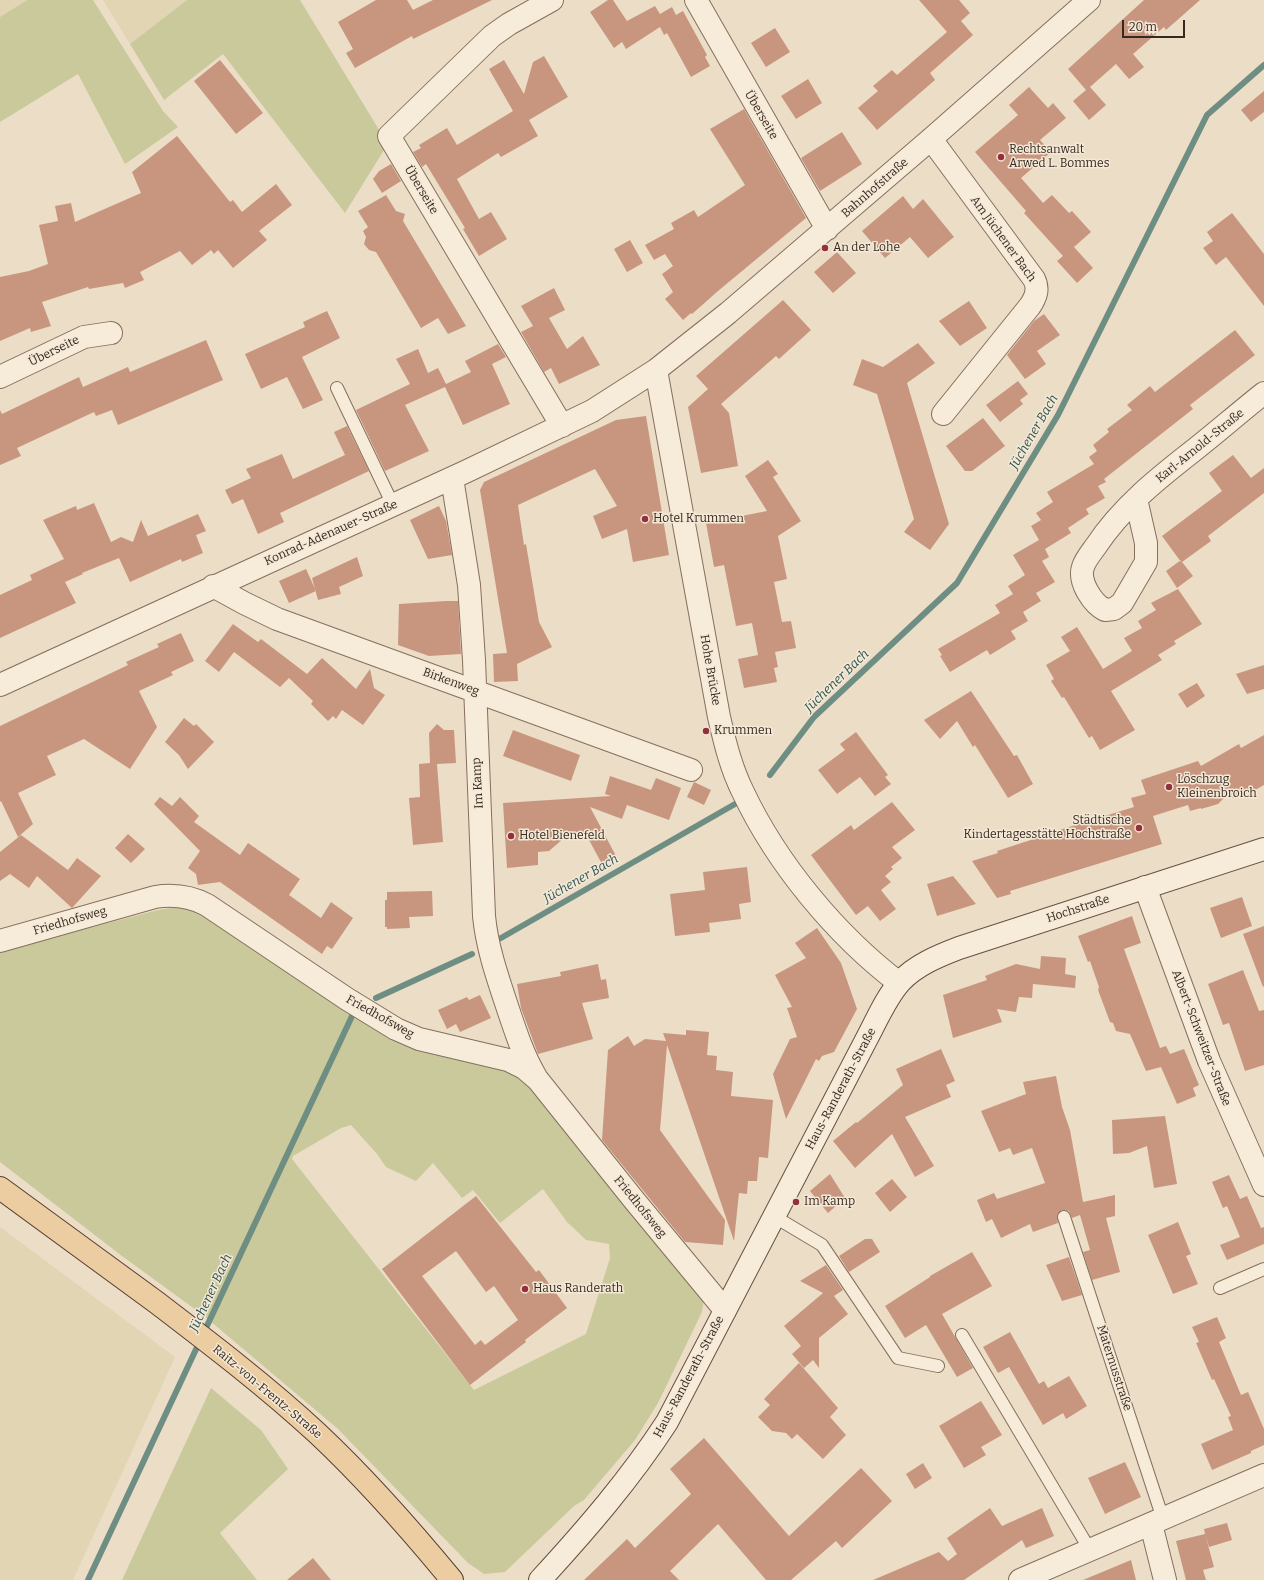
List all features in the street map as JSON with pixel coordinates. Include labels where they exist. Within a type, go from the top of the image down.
[{"type":"main road","name":"Raitz-von-Frentz-Straße","points":[[0,1188],[190,1328],[249,1374],[318,1434],[380,1497],[452,1578]]},
{"type":"street","name":"Überseite","points":[[552,0],[509,24],[492,36],[389,136],[562,426]]},
{"type":"street","name":"Überseite","points":[[696,0],[827,229]]},
{"type":"street","name":"Bahnhofstraße","points":[[656,370],[728,313],[931,140],[1084,1]]},
{"type":"street","name":"Am Jüchener Bach","points":[[931,140],[1034,279],[1037,286],[1036,296],[1030,306],[944,414]]},
{"type":"street","name":"Überseite","points":[[0,377],[84,337],[111,333]]},
{"type":"street","name":"Konrad-Adenauer-Straße","points":[[0,684],[452,478],[562,426],[592,411],[656,370]]},
{"type":"street","name":"Hohe Brücke","points":[[656,370],[719,717],[736,776],[759,824],[782,859],[801,884],[857,948],[876,966],[899,984]]},
{"type":"street","name":"Karl-Arnold-Straße","points":[[1136,499],[1172,467],[1264,393]]},
{"type":"street","name":"Im Kamp","points":[[452,478],[469,584],[486,936],[491,958],[515,1029],[527,1059],[538,1080]]},
{"type":"street","name":"Birkenweg","points":[[214,586],[277,619],[691,770]]},
{"type":"street","name":"Hochstraße","points":[[899,984],[912,971],[924,963],[959,948],[1264,849]]},
{"type":"street","name":"Albert-Schweitzer-Straße","points":[[1144,887],[1209,1061],[1264,1186]]},
{"type":"street","name":"Friedhofsweg","points":[[0,941],[155,897],[174,895],[191,898],[215,910],[347,999],[396,1029],[420,1039],[508,1060],[524,1068],[538,1080],[634,1200],[725,1310]]},
{"type":"street","name":"Haus-Randerath-Straße","points":[[540,1580],[609,1502],[646,1454],[667,1422],[684,1393],[725,1310],[860,1052],[891,995],[899,984]]},
{"type":"street","points":[[1020,1580],[1264,1475]]},
{"type":"street","points":[[1157,1521],[1165,1580]]},
{"type":"lane","points":[[337,388],[392,505]]},
{"type":"lane","points":[[775,1217],[822,1245],[898,1358],[938,1366]]},
{"type":"lane","name":"Maternusstraße","points":[[1064,1217],[1157,1521]]},
{"type":"lane","points":[[1220,1288],[1264,1269]]},
{"type":"lane","points":[[962,1335],[1090,1550]]},
{"type":"shaded area","points":[[0,0],[27,0],[0,17]]},
{"type":"shaded area","points":[[103,0],[187,0],[130,44]]},
{"type":"shaded area","points":[[0,1227],[175,1357],[73,1580],[0,1580]]},
{"type":"green space","points":[[27,0],[93,0],[163,111],[178,127],[125,164],[78,74],[0,122],[0,17]]},
{"type":"green space","points":[[187,0],[300,0],[384,138],[384,150],[345,213],[223,54],[164,100],[130,44]]},
{"type":"green space","points":[[176,907],[197,910],[332,998],[516,1070],[705,1293],[702,1312],[658,1403],[635,1440],[584,1500],[574,1506],[505,1572],[484,1574],[468,1563],[338,1429],[203,1315],[122,1256],[0,1162],[0,951],[158,910]],"holes":[[[351,1125],[377,1154],[386,1167],[416,1181],[433,1163],[462,1198],[473,1190],[500,1223],[543,1189],[567,1222],[586,1240],[609,1244],[610,1258],[586,1334],[474,1390],[292,1159],[293,1156],[341,1128]]]},
{"type":"green space","points":[[211,1388],[261,1430],[288,1469],[220,1533],[257,1580],[122,1580]]},
{"type":"building","points":[[376,0],[407,0],[413,10],[433,0],[492,0],[413,39],[412,36],[355,68],[346,53],[353,49],[338,22]]},
{"type":"building","points":[[608,0],[613,0],[627,21],[655,6],[660,14],[672,7],[676,15],[683,11],[707,55],[705,57],[710,66],[691,77],[667,33],[664,35],[660,27],[626,49],[622,42],[614,48],[590,12]]},
{"type":"building","points":[[919,0],[959,0],[970,13],[961,21],[973,35],[930,73],[935,80],[877,130],[858,108],[878,91],[873,86],[892,70],[897,75],[947,32]]},
{"type":"building","points":[[1144,0],[1200,0],[1166,30],[1164,27],[1133,54],[1144,67],[1129,79],[1116,64],[1090,87],[1106,105],[1089,120],[1073,101],[1086,90],[1068,69]]},
{"type":"building","points":[[775,28],[790,52],[766,67],[751,43]]},
{"type":"building","points":[[544,56],[568,97],[529,120],[538,136],[501,157],[498,153],[457,179],[479,219],[491,212],[507,239],[479,256],[463,229],[465,228],[426,164],[422,167],[413,152],[421,148],[419,145],[447,128],[457,145],[513,111],[489,69],[504,60],[524,94],[533,62]]},
{"type":"building","points":[[220,60],[263,113],[236,134],[194,81]]},
{"type":"building","points":[[808,79],[822,103],[796,119],[781,96]]},
{"type":"building","points":[[1029,87],[1048,108],[1053,103],[1066,118],[1040,140],[1051,152],[1021,178],[1043,203],[1052,195],[1069,213],[1072,211],[1091,232],[1074,247],[1093,268],[1077,283],[1057,261],[1063,256],[1024,213],[1026,211],[975,152],[1018,115],[1009,105]]},
{"type":"building","points":[[1264,91],[1264,112],[1251,122],[1241,110]]},
{"type":"building","points":[[744,109],[806,218],[683,320],[665,299],[673,292],[662,274],[673,266],[665,254],[654,260],[645,245],[674,229],[671,223],[694,210],[698,217],[745,185],[710,129]]},
{"type":"building","points":[[842,132],[862,164],[820,191],[801,158]]},
{"type":"building","points":[[177,136],[230,202],[233,200],[242,212],[276,184],[292,205],[259,231],[267,240],[233,268],[218,250],[214,254],[211,250],[192,265],[180,251],[140,272],[144,280],[125,288],[123,283],[89,289],[88,287],[42,302],[51,326],[31,332],[30,328],[0,341],[0,277],[29,271],[48,264],[39,225],[58,221],[55,206],[71,203],[75,222],[141,193],[132,172]]},
{"type":"building","points":[[391,164],[401,181],[382,193],[373,179],[379,171]]},
{"type":"building","points":[[386,195],[396,211],[405,214],[403,221],[466,326],[448,334],[438,318],[421,328],[376,252],[369,250],[364,244],[366,237],[363,231],[368,227],[358,211]]},
{"type":"building","points":[[903,196],[913,209],[923,199],[954,237],[928,258],[910,237],[885,258],[862,231]]},
{"type":"building","points":[[1232,213],[1264,254],[1264,306],[1226,257],[1216,265],[1203,248],[1213,241],[1207,232]]},
{"type":"building","points":[[630,240],[643,263],[627,272],[614,249]]},
{"type":"building","points":[[837,252],[856,273],[833,293],[814,272]]},
{"type":"building","points":[[554,288],[565,310],[549,318],[567,349],[583,336],[600,365],[559,384],[551,368],[544,372],[521,332],[533,326],[521,306]]},
{"type":"building","points":[[783,300],[811,330],[779,359],[776,356],[721,404],[729,413],[738,466],[701,473],[688,407],[708,389],[696,376]]},
{"type":"building","points":[[969,301],[987,328],[960,346],[939,321]]},
{"type":"building","points":[[327,311],[340,338],[302,357],[323,400],[303,409],[287,377],[261,389],[245,354],[305,327],[303,322]]},
{"type":"building","points":[[1044,314],[1060,335],[1037,351],[1046,364],[1025,379],[1007,355],[1034,321]]},
{"type":"building","points":[[1235,330],[1255,355],[1190,405],[1193,409],[1104,479],[1106,482],[1098,486],[1105,498],[1086,509],[1089,514],[1068,528],[1071,533],[1045,549],[1049,557],[1042,561],[1055,582],[1036,593],[1041,601],[1023,612],[1028,621],[1011,631],[1016,639],[990,655],[987,650],[950,672],[940,656],[942,655],[938,649],[1000,613],[995,605],[1013,594],[1008,586],[1025,575],[1013,555],[1039,540],[1031,526],[1041,520],[1036,513],[1053,502],[1047,492],[1094,464],[1089,457],[1097,451],[1093,445],[1109,432],[1107,429],[1132,410],[1127,405],[1150,386],[1155,392]]},
{"type":"building","points":[[206,340],[223,380],[118,425],[112,410],[96,416],[94,412],[17,448],[21,456],[0,465],[0,410],[2,414],[79,377],[83,387],[128,367],[130,372]]},
{"type":"building","points":[[918,343],[935,363],[907,383],[949,524],[930,550],[904,532],[914,519],[877,394],[853,385],[862,359],[883,367]]},
{"type":"building","points":[[498,344],[506,357],[492,364],[510,404],[463,425],[445,387],[405,405],[429,451],[385,471],[356,410],[410,384],[396,359],[418,349],[428,373],[438,368],[446,384],[471,372],[465,361]]},
{"type":"building","points":[[1018,381],[1028,394],[1020,400],[1023,404],[1000,422],[986,405]]},
{"type":"building","points":[[646,416],[669,555],[633,562],[627,529],[602,539],[593,516],[617,506],[595,469],[518,505],[539,622],[552,647],[517,664],[518,681],[494,682],[493,654],[507,653],[480,490],[484,482],[616,420]]},
{"type":"building","points":[[983,418],[1005,446],[972,471],[965,471],[946,446]]},
{"type":"building","points":[[347,426],[369,471],[280,513],[284,522],[258,534],[243,499],[232,504],[225,490],[251,478],[246,469],[282,454],[293,479],[345,455],[334,432]]},
{"type":"building","points":[[1233,455],[1251,478],[1264,468],[1264,493],[1208,536],[1211,541],[1182,562],[1193,576],[1177,588],[1166,571],[1180,561],[1162,536],[1222,491],[1209,473]]},
{"type":"building","points":[[768,460],[778,474],[773,477],[801,521],[778,536],[787,579],[774,582],[782,622],[791,621],[796,648],[775,652],[778,667],[774,668],[777,682],[744,688],[738,659],[758,655],[752,623],[736,626],[724,565],[714,567],[706,523],[767,511],[745,476]]},
{"type":"building","points":[[94,503],[111,542],[121,537],[133,542],[141,520],[148,536],[198,514],[206,531],[196,535],[203,553],[182,562],[181,559],[130,582],[119,558],[82,573],[83,574],[65,582],[76,603],[0,638],[0,595],[32,580],[30,575],[64,559],[43,520],[76,506],[77,510]]},
{"type":"building","points":[[439,506],[446,521],[452,555],[428,559],[410,520]]},
{"type":"building","points":[[357,557],[363,576],[339,587],[341,594],[318,600],[312,578]]},
{"type":"building","points":[[306,569],[316,591],[289,603],[279,581]]},
{"type":"building","points":[[1178,589],[1202,624],[1174,641],[1176,644],[1158,655],[1162,660],[1111,691],[1135,730],[1100,750],[1092,736],[1089,738],[1064,697],[1062,698],[1051,681],[1054,679],[1046,665],[1070,651],[1061,637],[1077,627],[1103,669],[1132,651],[1124,638],[1142,628],[1138,621],[1156,610],[1151,603]]},
{"type":"building","points":[[458,601],[461,654],[429,656],[398,645],[399,604]]},
{"type":"building","points":[[233,624],[258,642],[261,639],[307,674],[322,658],[356,689],[370,669],[374,688],[385,695],[363,725],[342,710],[336,719],[333,716],[328,721],[311,704],[313,701],[289,678],[280,687],[234,652],[219,672],[205,661]]},
{"type":"building","points":[[181,633],[194,661],[171,672],[173,675],[139,691],[157,727],[130,769],[84,739],[47,756],[56,775],[18,793],[33,824],[18,837],[1,801],[0,802],[0,726],[128,665],[126,662],[159,647],[157,644]]},
{"type":"building","points":[[1264,665],[1264,689],[1247,694],[1236,674]]},
{"type":"building","points":[[1197,683],[1205,696],[1187,708],[1178,694]]},
{"type":"building","points":[[971,691],[1014,756],[1017,755],[1033,784],[1008,798],[975,745],[973,747],[957,721],[940,739],[924,720]]},
{"type":"building","points":[[184,718],[194,726],[196,724],[214,742],[188,769],[179,755],[165,742]]},
{"type":"building","points":[[437,724],[444,730],[454,730],[456,763],[437,764],[443,842],[413,845],[409,798],[420,797],[419,764],[430,763],[429,733]]},
{"type":"building","points":[[513,730],[580,755],[571,781],[503,756]]},
{"type":"building","points":[[856,732],[888,775],[885,777],[891,784],[875,796],[860,777],[837,794],[818,770],[845,750],[840,744]]},
{"type":"building","points":[[1264,735],[1264,785],[1255,790],[1232,798],[1229,793],[1218,804],[1201,809],[1190,811],[1188,805],[1153,816],[1162,844],[1010,891],[1011,894],[997,898],[972,861],[998,853],[997,851],[1040,836],[1134,807],[1131,798],[1146,794],[1141,780],[1198,761],[1201,766],[1239,744],[1241,748]]},
{"type":"building","points":[[610,776],[651,790],[656,778],[681,788],[669,820],[627,805],[622,819],[590,807],[616,856],[602,864],[589,840],[586,840],[586,838],[563,839],[549,851],[538,852],[538,865],[507,868],[503,803],[611,796],[605,794]]},
{"type":"building","points":[[694,782],[711,790],[704,805],[687,797]]},
{"type":"building","points":[[160,797],[172,806],[180,797],[199,816],[194,822],[240,855],[248,843],[300,879],[289,895],[321,918],[331,902],[353,918],[332,949],[327,946],[322,954],[220,882],[198,885],[196,874],[188,868],[200,851],[154,804]]},
{"type":"building","points":[[892,802],[915,830],[892,847],[902,858],[891,867],[893,869],[885,876],[891,882],[881,890],[896,909],[880,921],[868,906],[856,915],[811,855],[851,825],[854,830]]},
{"type":"building","points":[[128,834],[145,849],[131,863],[115,848]]},
{"type":"building","points":[[21,835],[68,870],[77,858],[101,876],[72,908],[37,876],[29,888],[10,874],[0,881],[0,852]]},
{"type":"building","points":[[747,867],[751,902],[739,904],[741,919],[709,923],[710,932],[675,936],[670,894],[705,890],[703,872]]},
{"type":"building","points":[[953,876],[976,904],[937,916],[927,884]]},
{"type":"building","points":[[432,891],[433,916],[409,917],[410,928],[387,929],[387,927],[385,927],[385,900],[387,900],[387,892]]},
{"type":"building","points":[[1242,897],[1252,926],[1221,938],[1210,908]]},
{"type":"building","points":[[1132,916],[1141,943],[1124,949],[1160,1048],[1166,1046],[1170,1054],[1184,1049],[1199,1085],[1193,1088],[1196,1096],[1177,1104],[1161,1067],[1146,1071],[1130,1034],[1116,1031],[1113,1023],[1110,1022],[1098,990],[1099,987],[1090,961],[1088,962],[1078,936]]},
{"type":"building","points":[[1264,926],[1264,986],[1263,987],[1243,934]]},
{"type":"building","points":[[817,928],[841,963],[857,1009],[834,1052],[822,1056],[819,1061],[816,1059],[786,1119],[773,1074],[790,1039],[797,1037],[787,1008],[792,1007],[775,975],[806,958],[795,943]]},
{"type":"building","points":[[1041,956],[1066,958],[1065,974],[1076,976],[1075,988],[1033,984],[1032,998],[1019,997],[1016,1012],[997,1009],[1002,1022],[953,1038],[943,995],[987,980],[985,976],[1016,964],[1040,969]]},
{"type":"building","points":[[598,964],[601,980],[606,979],[609,998],[582,1003],[593,1039],[538,1054],[521,1008],[517,984],[561,976],[560,972]]},
{"type":"building","points":[[1243,970],[1259,1011],[1264,1010],[1264,1065],[1245,1071],[1229,1023],[1223,1025],[1208,984]]},
{"type":"building","points":[[480,995],[491,1018],[460,1032],[456,1024],[447,1029],[438,1010],[467,997],[469,1000]]},
{"type":"building","points":[[686,1030],[709,1032],[707,1055],[717,1056],[716,1070],[733,1072],[731,1096],[773,1100],[768,1158],[759,1157],[757,1181],[748,1181],[747,1194],[739,1193],[734,1241],[667,1045],[660,1130],[725,1220],[723,1245],[685,1242],[602,1140],[608,1050],[628,1036],[634,1046],[645,1039],[666,1041],[663,1033],[686,1035]]},
{"type":"building","points":[[941,1049],[955,1081],[946,1085],[951,1097],[905,1117],[934,1166],[915,1177],[892,1134],[855,1168],[833,1141],[903,1085],[896,1069]]},
{"type":"building","points":[[1056,1076],[1062,1107],[1070,1130],[1083,1202],[1115,1195],[1115,1216],[1106,1218],[1120,1272],[1092,1280],[1083,1252],[1090,1250],[1080,1215],[1072,1218],[1069,1211],[1062,1210],[1057,1215],[1058,1223],[1033,1232],[1030,1224],[1001,1238],[992,1219],[986,1222],[977,1200],[994,1193],[997,1199],[1045,1183],[1032,1148],[1013,1155],[1010,1148],[999,1152],[981,1111],[1026,1094],[1023,1082]]},
{"type":"building","points":[[1165,1116],[1177,1184],[1154,1188],[1147,1146],[1129,1153],[1113,1154],[1112,1120]]},
{"type":"building","points":[[830,1174],[845,1198],[828,1213],[810,1191]]},
{"type":"building","points":[[1229,1175],[1240,1199],[1247,1196],[1261,1228],[1264,1227],[1264,1244],[1227,1260],[1220,1245],[1240,1237],[1227,1206],[1223,1208],[1212,1182]]},
{"type":"building","points":[[892,1179],[907,1197],[890,1212],[875,1193]]},
{"type":"building","name":"Haus Randerath","points":[[476,1196],[536,1272],[539,1270],[567,1308],[470,1385],[382,1269]],"holes":[[[456,1251],[486,1292],[494,1286],[518,1320],[485,1345],[481,1340],[475,1345],[422,1276]]]},
{"type":"building","points":[[1178,1222],[1191,1254],[1186,1256],[1198,1284],[1173,1294],[1148,1235]]},
{"type":"building","points":[[865,1239],[872,1239],[880,1252],[849,1272],[839,1256]]},
{"type":"building","points":[[972,1252],[992,1286],[942,1314],[973,1368],[957,1377],[926,1325],[905,1338],[885,1306],[930,1276]]},
{"type":"building","points":[[1069,1257],[1082,1295],[1062,1301],[1046,1265]]},
{"type":"building","points":[[826,1265],[843,1290],[834,1296],[848,1314],[819,1338],[819,1368],[813,1360],[804,1368],[792,1354],[801,1346],[784,1326],[823,1293],[800,1281]]},
{"type":"building","points":[[1217,1317],[1226,1338],[1219,1342],[1241,1395],[1248,1392],[1264,1429],[1264,1445],[1251,1451],[1251,1453],[1212,1470],[1201,1444],[1233,1430],[1228,1417],[1231,1416],[1214,1379],[1212,1380],[1196,1343],[1199,1342],[1192,1327]]},
{"type":"building","points":[[1010,1332],[1039,1384],[1044,1381],[1048,1388],[1069,1376],[1087,1406],[1066,1419],[1063,1413],[1043,1425],[1009,1367],[998,1373],[983,1347]]},
{"type":"building","points":[[799,1363],[838,1408],[830,1417],[846,1435],[823,1459],[797,1434],[792,1439],[786,1433],[772,1431],[758,1417],[770,1405],[764,1399]]},
{"type":"building","points":[[981,1401],[1002,1435],[981,1447],[986,1455],[964,1468],[939,1426]]},
{"type":"building","points":[[704,1438],[789,1536],[861,1468],[892,1501],[842,1548],[836,1541],[791,1580],[766,1580],[718,1524],[670,1571],[679,1580],[584,1580],[627,1539],[635,1548],[691,1494],[670,1469]]},
{"type":"building","points":[[1125,1462],[1141,1497],[1105,1514],[1088,1478]]},
{"type":"building","points":[[923,1463],[932,1478],[915,1489],[906,1474]]},
{"type":"building","points":[[990,1508],[1002,1526],[1042,1508],[1054,1536],[1026,1548],[1022,1540],[964,1580],[873,1580],[939,1552],[948,1561],[957,1554],[947,1538]]},
{"type":"building","points":[[1227,1523],[1232,1540],[1209,1547],[1204,1529]]},
{"type":"building","points":[[1205,1534],[1214,1567],[1203,1570],[1206,1580],[1186,1580],[1176,1541]]},
{"type":"building","points":[[313,1558],[331,1580],[287,1580]]},
{"type":"building","points":[[1131,1560],[1136,1580],[1083,1580]]},
{"type":"waterway","name":"Jüchener Bach","points":[[770,775],[814,717],[957,583],[1058,415],[1207,115],[1264,65]]},
{"type":"waterway","name":"Jüchener Bach","points":[[501,938],[735,804]]},
{"type":"waterway","name":"Jüchener Bach","points":[[376,998],[472,954]]},
{"type":"waterway","name":"Jüchener Bach","points":[[88,1580],[353,1014]]},
{"type":"place","name":"Rechtsanwalt Arwed L. Bommes","points":[[1001,157]]},
{"type":"place","name":"An der Lohe","points":[[825,248]]},
{"type":"place","name":"Hotel Krummen","points":[[645,519]]},
{"type":"place","name":"Krummen","points":[[706,731]]},
{"type":"place","name":"Löschzug Kleinenbroich","points":[[1169,787]]},
{"type":"place","name":"Städtische Kindertagesstätte Hochstraße","points":[[1139,828]]},
{"type":"place","name":"Hotel Bienefeld","points":[[511,836]]},
{"type":"place","name":"Im Kamp","points":[[796,1202]]},
{"type":"place","name":"Haus Randerath","points":[[525,1289]]}]
